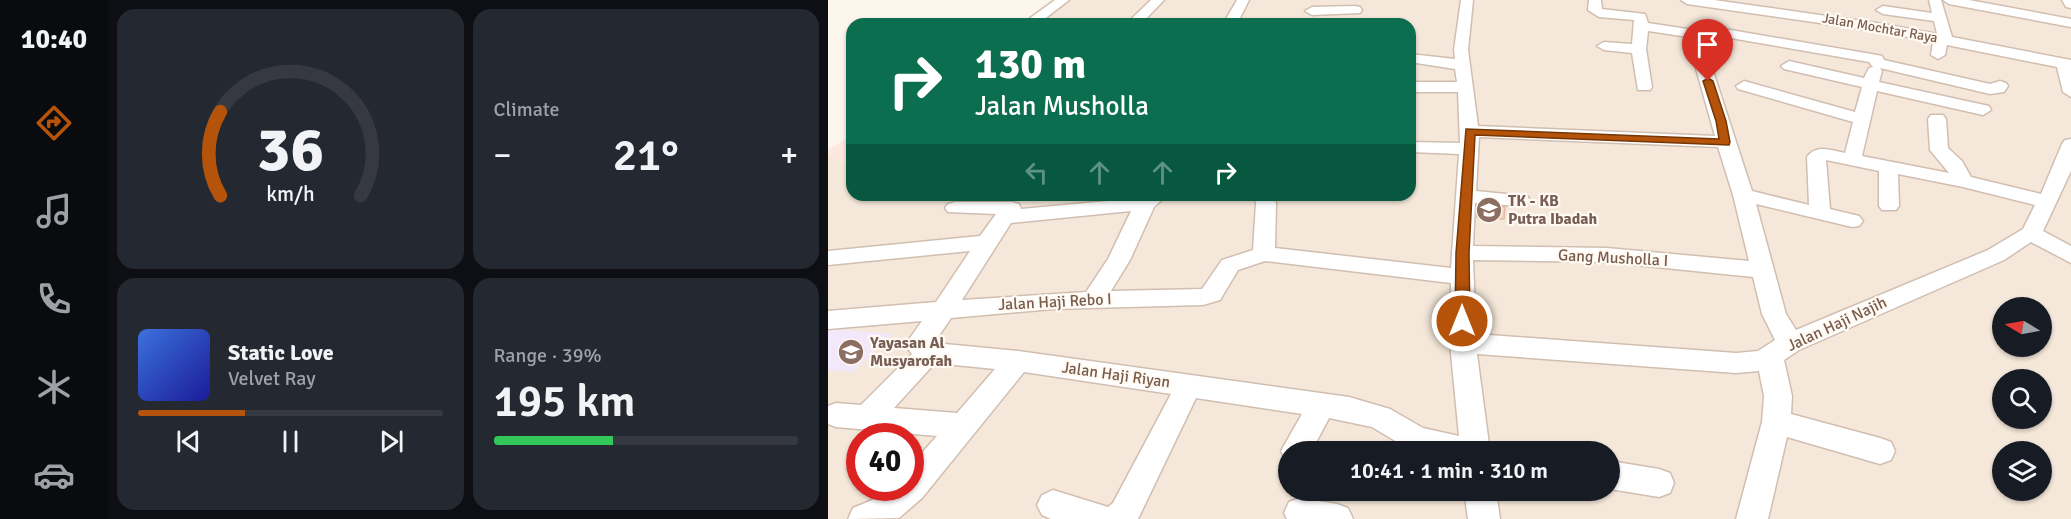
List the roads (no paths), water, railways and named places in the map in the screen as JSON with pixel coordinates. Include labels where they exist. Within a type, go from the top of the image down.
[{"type":"street","points":[[1038,18],[1063,0]]},
{"type":"street","points":[[1139,18],[1158,0]]},
{"type":"street","points":[[1233,18],[1243,0]]},
{"type":"street","points":[[1467,0],[1461,50],[1469,140],[1462,253],[1463,343],[1474,441]]},
{"type":"street","points":[[1595,0],[1596,12],[1638,16],[1642,26],[1639,49],[1644,87]]},
{"type":"street","name":"Jalan Mochtar Raya","points":[[1686,0],[1819,13],[2068,65]]},
{"type":"street","points":[[1935,0],[1945,39],[1940,43],[1938,55]]},
{"type":"street","points":[[1949,0],[2071,23]]},
{"type":"street","points":[[1312,11],[1355,5]]},
{"type":"street","points":[[1883,10],[1941,18]]},
{"type":"street","points":[[1642,26],[1697,33],[1713,31],[1876,61],[1990,89],[1998,89],[2000,86]]},
{"type":"street","points":[[1852,160],[1872,85],[1883,28]]},
{"type":"street","points":[[1697,33],[1702,35],[1703,65],[1743,195],[1774,314],[1780,351],[1776,422],[1752,519]]},
{"type":"street","points":[[1604,46],[1639,49]]},
{"type":"street","points":[[1416,59],[1462,65]]},
{"type":"street","points":[[2068,65],[2071,92]]},
{"type":"street","points":[[1789,66],[1983,110]]},
{"type":"street","points":[[1744,86],[1863,119]]},
{"type":"street","points":[[1416,87],[1465,87]]},
{"type":"street","points":[[1937,119],[1940,150],[1955,165],[1963,181]]},
{"type":"street","points":[[1416,146],[1469,140],[1723,132]]},
{"type":"street","name":"Jalan Haji Najih","points":[[1463,343],[1712,362],[1750,362],[1780,351],[1996,255],[2031,233],[2048,202],[2064,182],[2071,144]]},
{"type":"street","points":[[1818,212],[1821,208],[1816,156],[1821,154],[1963,181],[2048,202]]},
{"type":"street","points":[[1888,167],[1889,206]]},
{"type":"street","points":[[1743,195],[1852,220]]},
{"type":"street","points":[[1466,196],[1520,200]]},
{"type":"street","points":[[956,208],[1014,208],[1121,201]]},
{"type":"street","points":[[1093,300],[1119,260],[1150,201]]},
{"type":"street","points":[[1265,201],[1264,254],[1462,277]]},
{"type":"street","points":[[868,417],[929,353],[918,345],[944,310],[999,222],[1014,208]]},
{"type":"street","points":[[2031,233],[2071,256]]},
{"type":"street","points":[[828,258],[987,242]]},
{"type":"street","name":"Gang Musholla I","points":[[1462,253],[1607,255],[1762,270]]},
{"type":"street","name":"Jalan Haji Rebo I","points":[[828,320],[1093,300],[1208,296],[1214,291],[1230,265],[1245,258],[1264,254]]},
{"type":"street","name":"Jalan Haji Riyan","points":[[929,353],[1018,361],[1362,411],[1380,417],[1417,439],[1427,441]]},
{"type":"street","points":[[864,519],[888,508],[900,499],[1018,361]]},
{"type":"street","points":[[1118,519],[1124,514],[1189,385]]},
{"type":"street","points":[[1302,441],[1322,405]]},
{"type":"street","points":[[836,415],[964,426]]},
{"type":"street","points":[[1776,422],[1880,451]]},
{"type":"street","points":[[1620,477],[1659,483]]},
{"type":"street","points":[[1482,501],[1484,519]]},
{"type":"street","points":[[1053,505],[1100,519]]},
{"type":"street","points":[[1300,513],[1337,519]]},
{"type":"place","name":"TK - KB Putra Ibadah","points":[[1489,210]]},
{"type":"place","name":"Yayasan Al Musyarofah","points":[[851,352]]}]
